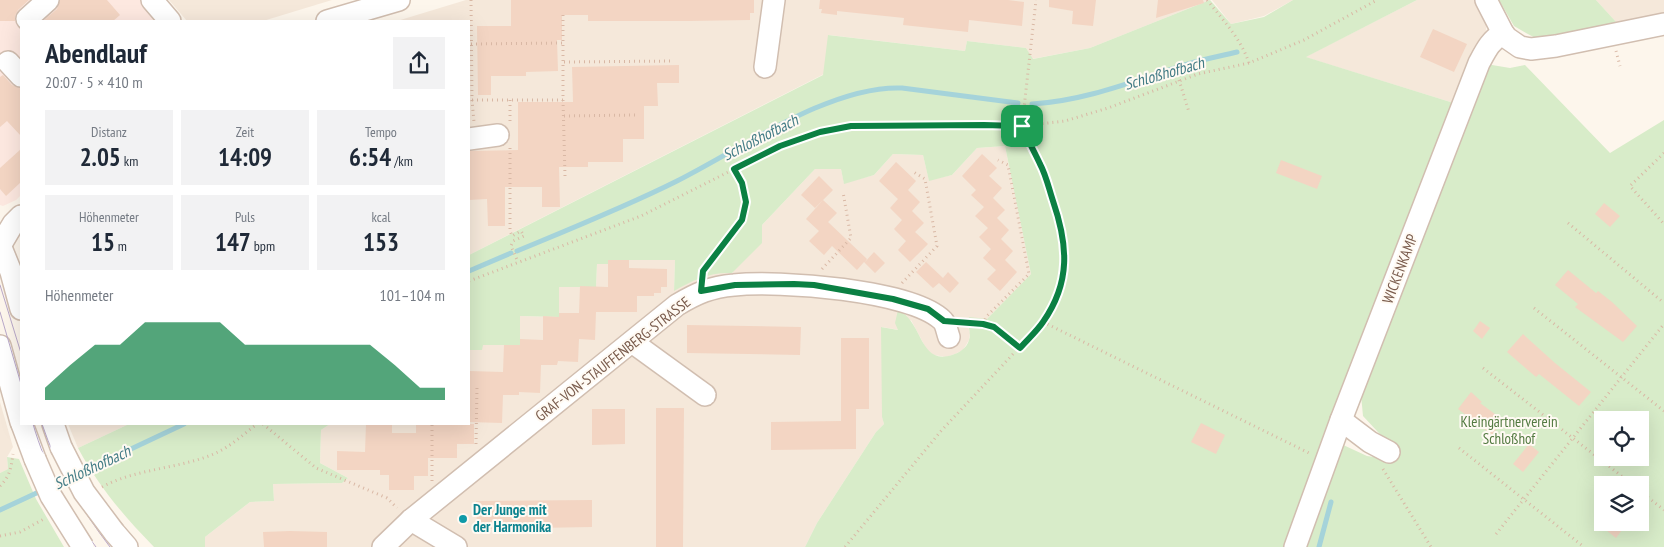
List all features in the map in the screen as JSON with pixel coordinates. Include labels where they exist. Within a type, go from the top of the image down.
[{"type":"street","points":[[27,19],[48,0]]},
{"type":"street","points":[[152,0],[169,20]]},
{"type":"street","points":[[330,20],[399,0]]},
{"type":"street","points":[[765,67],[774,0]]},
{"type":"street","points":[[1486,0],[1502,33],[1520,47],[1531,49],[1585,41],[1664,24]]},
{"type":"street","name":"WICKENKAMP","points":[[1295,547],[1325,461],[1479,63],[1487,46],[1502,33]]},
{"type":"street","points":[[473,138],[498,135]]},
{"type":"street","points":[[0,246],[13,224],[20,217]]},
{"type":"street","points":[[0,246],[20,240]]},
{"type":"street","points":[[0,246],[13,278],[20,305]]},
{"type":"street","name":"GRAF-VON-STAUFFENBERG-STRASSE","points":[[383,547],[411,520],[677,305],[701,291],[735,285],[814,285],[893,299],[928,309],[946,329]]},
{"type":"street","points":[[632,342],[705,395]]},
{"type":"street","points":[[0,346],[20,416]]},
{"type":"street","points":[[1341,420],[1370,442],[1384,458]]},
{"type":"street","points":[[22,425],[26,455],[83,547]]},
{"type":"street","points":[[53,425],[61,447],[84,492],[119,542]]},
{"type":"street","points":[[411,520],[456,547]]},
{"type":"path","points":[[471,0],[473,138]]},
{"type":"path","points":[[845,547],[941,431],[1043,322],[1059,294],[1065,256],[1059,218],[1041,166],[1022,126],[1036,0]]},
{"type":"path","points":[[1207,0],[1238,38],[1245,50],[1249,63]]},
{"type":"path","points":[[470,281],[641,216],[780,146],[820,132],[851,126],[1022,126],[1088,116],[1179,80],[1249,63],[1304,40],[1377,0]]},
{"type":"path","points":[[563,15],[565,176]]},
{"type":"path","points":[[471,44],[563,43]]},
{"type":"path","points":[[1615,44],[1620,66]]},
{"type":"path","points":[[564,62],[674,60]]},
{"type":"path","points":[[1179,80],[1189,112]]},
{"type":"path","points":[[472,100],[563,100]]},
{"type":"path","points":[[564,116],[634,115]]},
{"type":"path","points":[[498,135],[511,148],[510,231],[512,236],[521,231],[524,236],[514,241],[511,246],[518,262]]},
{"type":"path","points":[[1664,153],[1630,186],[1664,224]]},
{"type":"path","points":[[983,324],[986,317],[1029,274],[1008,165],[998,160]]},
{"type":"path","points":[[701,291],[703,271],[742,220],[746,202],[742,183],[734,169]]},
{"type":"path","points":[[893,299],[898,288],[937,246],[925,179],[912,171]]},
{"type":"path","points":[[814,285],[817,274],[851,238],[843,192]]},
{"type":"path","points":[[1568,224],[1664,303]]},
{"type":"path","points":[[1534,308],[1664,410]]},
{"type":"path","points":[[1043,322],[1325,461]]},
{"type":"path","points":[[946,329],[983,324],[994,327],[1020,348]]},
{"type":"path","points":[[1496,534],[1664,324]]},
{"type":"path","points":[[1483,368],[1621,476]]},
{"type":"path","points":[[477,386],[476,452],[481,463]]},
{"type":"path","points":[[109,483],[129,476],[193,461],[216,452],[240,438],[256,425]]},
{"type":"path","points":[[263,425],[316,468],[387,498],[411,520]]},
{"type":"path","points":[[432,425],[432,492],[437,499]]},
{"type":"path","points":[[1459,448],[1584,547]]},
{"type":"path","points":[[0,486],[8,478],[12,469],[14,452],[26,455]]},
{"type":"path","points":[[1384,458],[1431,547]]},
{"type":"path","points":[[1649,498],[1664,510]]},
{"type":"path","points":[[0,536],[20,532],[35,524]]},
{"type":"shaded area","points":[[0,0],[144,0],[160,20],[20,20],[20,196],[3,206],[0,205]]},
{"type":"shaded area","points":[[169,0],[332,0],[266,20],[186,20]]},
{"type":"shaded area","points":[[466,0],[1210,0],[1090,48],[1032,59],[1026,48],[967,41],[965,51],[829,35],[824,74],[470,254],[470,20],[400,20]]},
{"type":"shaded area","points":[[1212,0],[1293,0],[1264,16],[1231,24]]},
{"type":"shaded area","points":[[1417,0],[1478,0],[1487,19],[1485,40],[1460,105],[1305,57]]},
{"type":"shaded area","points":[[1596,0],[1664,0],[1664,14],[1617,23]]},
{"type":"shaded area","points":[[1005,146],[1031,274],[987,319],[967,322],[970,333],[969,340],[963,350],[955,354],[946,357],[928,352],[911,320],[899,330],[882,327],[882,416],[884,424],[876,432],[817,523],[805,547],[205,547],[205,537],[250,502],[274,501],[273,484],[342,483],[348,478],[320,463],[321,430],[328,425],[470,425],[470,350],[482,350],[482,345],[520,345],[520,316],[558,317],[558,287],[596,287],[597,264],[608,260],[675,260],[674,290],[701,277],[719,272],[732,273],[762,225],[815,169],[841,169],[844,183],[874,175],[893,154],[923,155],[929,180],[952,175],[977,148]]},
{"type":"shaded area","points":[[0,402],[13,447],[7,457],[8,469],[0,473]]},
{"type":"shaded area","points":[[68,425],[127,425],[78,448]]},
{"type":"green space","name":"Kleingärtnerverein Schloßhof","points":[[1210,0],[1231,24],[1264,17],[1293,0],[1417,0],[1306,57],[1460,105],[1326,437],[1367,456],[1388,459],[1390,445],[1363,416],[1361,395],[1486,64],[1510,68],[1525,65],[1610,153],[1664,120],[1664,547],[805,547],[817,523],[876,432],[884,424],[882,417],[881,327],[898,330],[895,323],[898,310],[912,323],[922,341],[933,354],[941,357],[955,354],[968,343],[970,337],[969,317],[987,319],[1031,274],[1005,146],[977,148],[952,175],[929,181],[923,155],[893,154],[874,175],[844,184],[841,169],[815,169],[762,225],[762,243],[732,273],[702,277],[674,291],[675,260],[608,260],[608,264],[597,264],[596,287],[559,287],[559,317],[520,316],[520,345],[483,345],[482,350],[470,350],[470,254],[823,75],[828,35],[965,51],[967,41],[1026,48],[1033,59],[1090,48]]},
{"type":"green space","points":[[1499,0],[1596,0],[1617,23],[1541,41],[1514,26]]},
{"type":"green space","points":[[127,425],[328,425],[321,430],[320,463],[348,478],[342,483],[273,484],[274,501],[250,502],[205,537],[205,547],[154,547],[112,500],[78,448]]},
{"type":"green space","points":[[7,457],[19,459],[36,499],[64,547],[0,547],[0,473],[8,469]]},
{"type":"building","points":[[0,0],[29,0],[18,10],[15,21],[0,21]]},
{"type":"building","points":[[60,0],[107,0],[120,15],[114,20],[44,20],[57,9]]},
{"type":"building","points":[[511,0],[754,0],[754,13],[750,13],[750,20],[689,21],[588,21],[588,15],[562,15],[562,40],[557,40],[558,71],[526,72],[526,76],[491,76],[491,95],[478,95],[477,26],[511,26]]},
{"type":"building","points":[[820,0],[1008,0],[1024,2],[1022,26],[969,20],[968,32],[903,25],[904,18],[837,11],[837,15],[821,13],[822,9],[819,9]]},
{"type":"building","points":[[1049,0],[1096,0],[1093,26],[1072,24],[1073,11],[1049,7]]},
{"type":"building","points":[[1158,0],[1203,0],[1204,3],[1156,18]]},
{"type":"building","points":[[1433,29],[1467,44],[1454,72],[1420,57]]},
{"type":"building","points":[[679,65],[679,83],[657,83],[658,106],[644,106],[644,139],[623,139],[623,162],[588,162],[588,167],[559,167],[560,207],[542,207],[542,187],[505,187],[505,226],[488,226],[487,199],[470,200],[470,151],[518,150],[518,102],[573,102],[572,67]]},
{"type":"building","points":[[3,75],[12,85],[20,88],[20,135],[7,121],[0,127],[0,77]]},
{"type":"building","points":[[20,150],[20,183],[6,196],[0,189],[0,168]]},
{"type":"building","points":[[982,154],[997,168],[989,176],[1002,188],[993,198],[1005,210],[997,218],[1009,230],[1001,239],[1013,251],[1005,260],[1017,272],[1000,291],[987,279],[996,270],[983,258],[991,249],[979,237],[988,228],[975,216],[984,207],[971,195],[976,190],[962,176]]},
{"type":"building","points":[[1281,160],[1322,176],[1317,189],[1276,173]]},
{"type":"building","points":[[896,162],[916,181],[908,190],[920,202],[912,211],[924,223],[915,232],[928,244],[910,262],[898,250],[906,241],[894,229],[902,220],[890,208],[898,199],[879,181]]},
{"type":"building","points":[[819,176],[833,190],[815,208],[801,195]]},
{"type":"building","points":[[823,200],[837,213],[828,222],[867,259],[865,262],[874,252],[885,263],[875,273],[864,262],[857,270],[832,246],[824,255],[809,241],[819,231],[806,219]]},
{"type":"building","points":[[1604,203],[1620,216],[1610,227],[1595,214]]},
{"type":"building","points":[[608,260],[629,260],[629,268],[667,269],[667,287],[661,287],[661,293],[654,293],[654,296],[637,296],[637,312],[596,312],[595,340],[579,339],[578,362],[558,361],[557,365],[541,365],[540,393],[519,392],[519,395],[503,395],[502,423],[470,422],[470,371],[503,372],[504,345],[520,345],[520,339],[543,340],[543,316],[559,317],[559,313],[579,313],[580,286],[608,287]]},
{"type":"building","points":[[926,262],[943,278],[948,272],[959,283],[950,293],[939,283],[933,288],[916,272]]},
{"type":"building","points":[[1568,270],[1596,293],[1598,291],[1612,302],[1637,326],[1623,342],[1575,307],[1578,304],[1555,285]]},
{"type":"building","points":[[1480,321],[1490,328],[1482,339],[1473,331]]},
{"type":"building","points":[[687,325],[801,327],[800,355],[687,353]]},
{"type":"building","points":[[1523,334],[1591,392],[1579,406],[1539,374],[1536,377],[1507,352]]},
{"type":"building","points":[[841,338],[869,338],[869,409],[856,409],[856,449],[771,450],[771,422],[841,421]]},
{"type":"building","points":[[1471,392],[1482,402],[1480,403],[1503,420],[1492,435],[1458,409]]},
{"type":"building","points":[[656,408],[684,408],[683,547],[656,547]]},
{"type":"building","points":[[592,409],[625,409],[625,444],[592,445]]},
{"type":"building","points":[[1201,423],[1225,435],[1216,454],[1191,442]]},
{"type":"building","points":[[474,424],[474,444],[457,444],[457,458],[428,458],[428,476],[414,476],[414,490],[389,490],[389,475],[380,475],[380,470],[337,470],[337,451],[365,452],[366,425],[392,425],[392,433],[416,433],[416,425]]},
{"type":"building","points":[[1529,444],[1539,452],[1523,472],[1513,464]]},
{"type":"building","points":[[592,500],[592,527],[477,529],[476,501]]},
{"type":"building","points":[[1607,531],[1621,531],[1616,538]]},
{"type":"building","points":[[263,532],[327,532],[327,547],[264,547]]},
{"type":"waterway","name":"Schloßhofbach","points":[[1032,104],[1072,99],[1130,83],[1194,62],[1237,52]]},
{"type":"waterway","name":"Schloßhofbach","points":[[517,251],[657,191],[786,121],[845,97],[874,90],[902,88],[1018,103]]},
{"type":"waterway","name":"Schloßhofbach","points":[[470,271],[511,253]]},
{"type":"waterway","name":"Schloßhofbach","points":[[80,473],[182,425]]},
{"type":"waterway","name":"Schloßhofbach","points":[[53,486],[70,478]]},
{"type":"waterway","name":"Schloßhofbach","points":[[0,510],[43,490]]},
{"type":"waterway","points":[[1319,547],[1331,502]]},
{"type":"tram line","points":[[0,285],[20,350]]},
{"type":"tram line","points":[[0,312],[20,381]]},
{"type":"tram line","points":[[33,425],[51,473],[67,504],[96,547]]},
{"type":"tram line","points":[[42,425],[62,473],[89,518],[110,547]]},
{"type":"place","name":"Der Junge mit der Harmonika","points":[[463,519]]},
{"type":"route","points":[[851,126],[1022,126],[1041,166],[1059,218],[1065,256],[1059,294],[1043,322],[1020,348],[994,327],[983,324],[944,321],[928,309],[893,299],[814,285],[794,284],[735,285],[701,291],[703,271],[742,220],[746,202],[742,183],[734,169],[780,146],[820,132],[851,126]]}]
